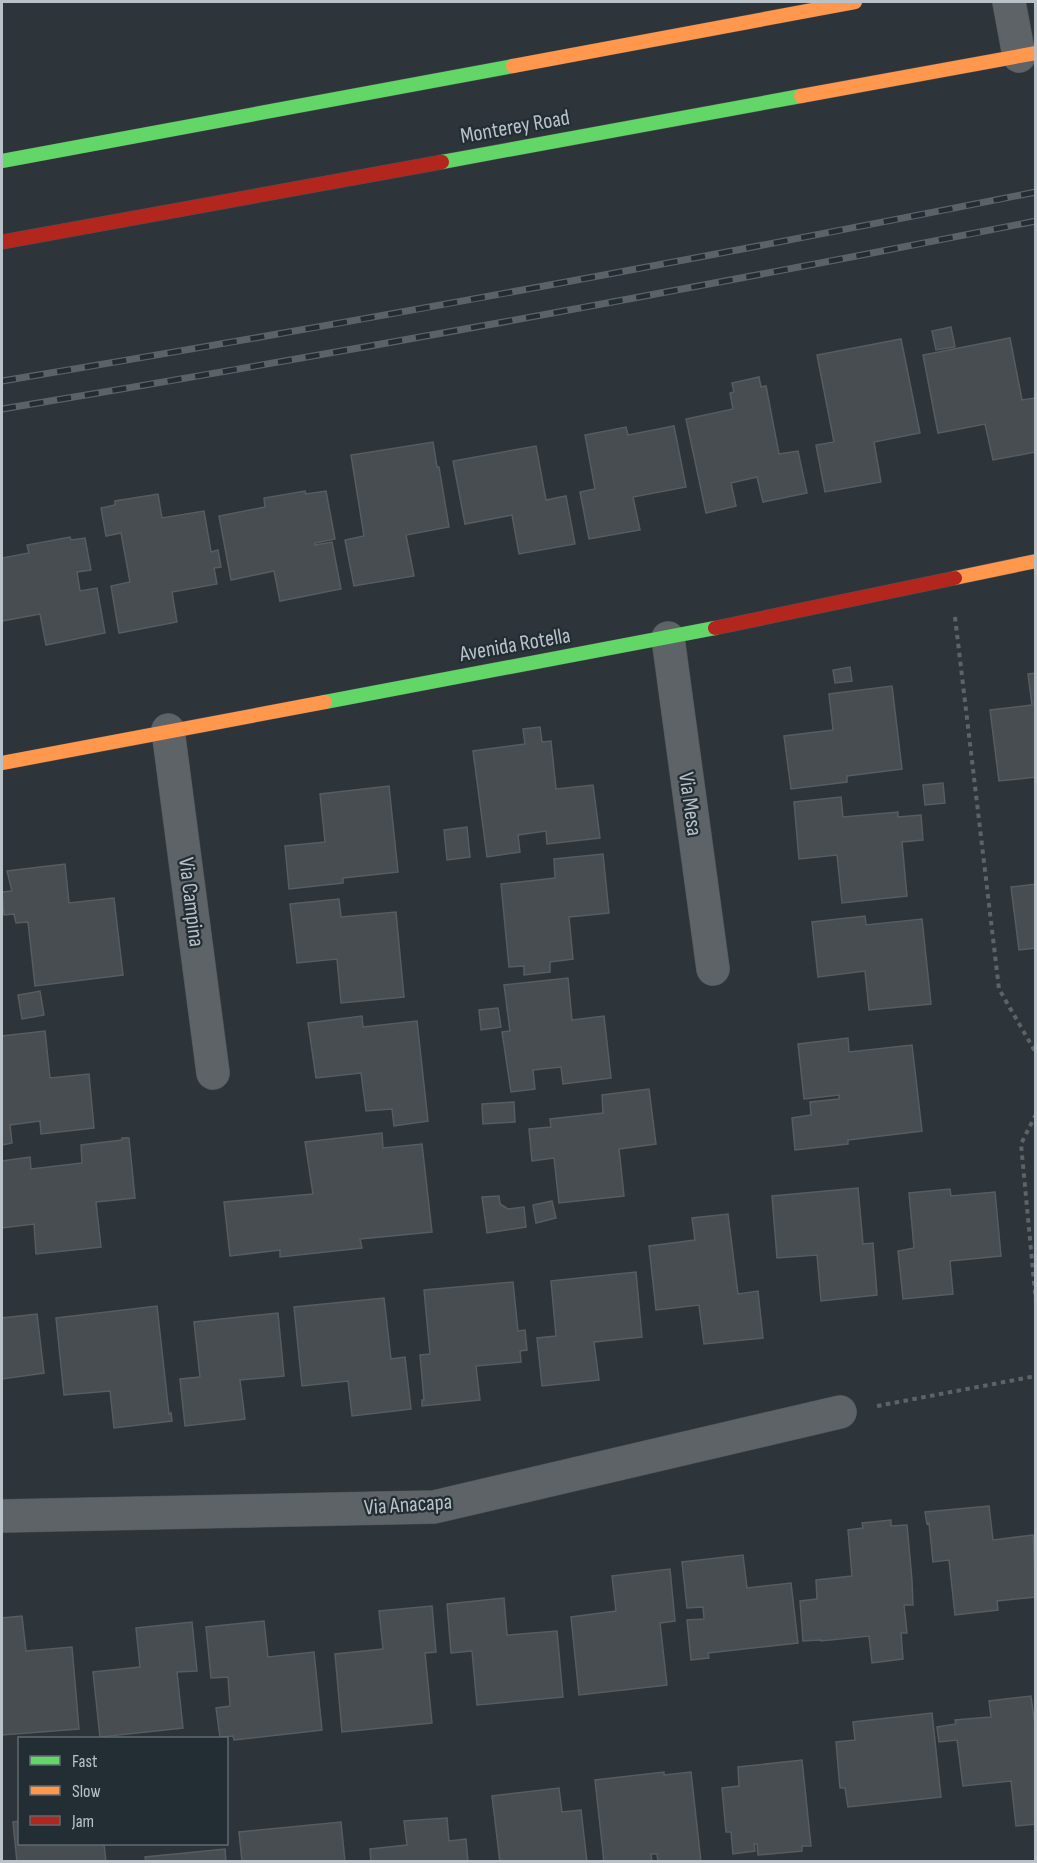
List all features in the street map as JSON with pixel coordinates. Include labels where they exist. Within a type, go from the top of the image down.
[{"type":"main road","points":[[2,161],[855,2]]},
{"type":"main road","name":"Monterey Road","points":[[2,242],[1027,55]]},
{"type":"main road","name":"Avenida Rotella","points":[[2,763],[168,730],[668,638],[1035,561]]},
{"type":"street","points":[[1009,2],[1027,55]]},
{"type":"street","name":"Via Mesa","points":[[668,638],[713,969]]},
{"type":"street","name":"Via Campina","points":[[168,730],[213,1073]]},
{"type":"street","name":"Via Anacapa","points":[[2,1516],[434,1508],[840,1412]]},
{"type":"path","points":[[952,577],[999,989],[1035,1053]]},
{"type":"path","points":[[1035,1114],[1021,1144],[1035,1303]]},
{"type":"path","points":[[840,1412],[1035,1376]]},
{"type":"building","points":[[951,327],[955,347],[936,350],[932,331]]},
{"type":"building","points":[[1010,338],[1022,400],[1035,398],[1036,452],[993,460],[985,424],[938,433],[923,355]]},
{"type":"building","points":[[901,339],[920,433],[874,442],[881,482],[825,492],[816,445],[834,442],[817,355]]},
{"type":"building","points":[[759,377],[761,387],[766,386],[779,454],[798,451],[807,493],[763,502],[757,477],[731,483],[736,506],[706,513],[686,419],[733,409],[730,393],[734,392],[732,383]]},
{"type":"building","points":[[674,426],[686,487],[633,497],[640,530],[589,539],[580,492],[595,489],[585,435],[626,427],[628,435]]},
{"type":"building","points":[[433,442],[449,527],[406,535],[414,576],[354,586],[345,540],[364,536],[351,455]]},
{"type":"building","points":[[536,446],[546,500],[566,496],[575,544],[519,554],[512,515],[465,524],[453,461]]},
{"type":"building","points":[[305,491],[306,494],[326,491],[335,539],[315,543],[315,545],[332,542],[341,589],[280,601],[274,571],[231,580],[219,516],[265,507],[264,498]]},
{"type":"building","points":[[158,494],[162,518],[204,511],[211,552],[218,550],[221,567],[214,568],[217,584],[172,592],[177,622],[119,633],[111,586],[130,582],[121,533],[106,536],[101,508],[115,505],[115,501]]},
{"type":"building","points":[[70,537],[71,540],[85,538],[91,570],[77,572],[80,591],[97,588],[105,633],[46,645],[40,614],[2,621],[2,558],[29,553],[27,545]]},
{"type":"building","points":[[850,667],[852,681],[835,683],[833,670]]},
{"type":"building","points":[[1036,673],[1036,777],[999,781],[990,710],[1032,705],[1028,674]]},
{"type":"building","points":[[892,686],[902,769],[847,776],[847,782],[791,789],[784,736],[833,730],[829,694]]},
{"type":"building","points":[[540,727],[542,742],[551,741],[556,789],[593,785],[600,838],[547,844],[546,831],[518,835],[520,852],[487,857],[473,751],[525,744],[523,729]]},
{"type":"building","points":[[943,783],[945,803],[925,805],[923,785]]},
{"type":"building","points":[[389,786],[398,872],[343,878],[343,883],[289,889],[285,846],[325,842],[320,794]]},
{"type":"building","points":[[841,797],[843,817],[898,812],[898,817],[921,815],[923,840],[902,842],[907,896],[842,903],[837,855],[799,859],[794,802]]},
{"type":"building","points":[[467,827],[470,857],[447,860],[444,830]]},
{"type":"building","points":[[603,854],[609,913],[569,917],[573,959],[550,962],[550,972],[524,975],[524,966],[509,967],[501,884],[555,878],[554,859]]},
{"type":"building","points":[[65,864],[69,903],[114,898],[123,975],[35,986],[28,922],[16,923],[14,914],[4,915],[2,892],[12,891],[7,871]]},
{"type":"building","points":[[1036,884],[1036,948],[1019,950],[1011,887]]},
{"type":"building","points":[[339,899],[341,917],[396,912],[404,997],[341,1003],[337,959],[297,963],[290,904]]},
{"type":"building","points":[[865,916],[866,925],[922,919],[931,1004],[869,1010],[865,971],[818,977],[812,922]]},
{"type":"building","points":[[568,978],[572,1020],[604,1016],[611,1078],[563,1084],[561,1067],[533,1070],[535,1089],[511,1092],[502,1032],[510,1031],[504,985]]},
{"type":"building","points":[[40,991],[44,1015],[22,1019],[18,995]]},
{"type":"building","points":[[498,1008],[501,1027],[481,1030],[479,1010]]},
{"type":"building","points":[[362,1016],[363,1027],[417,1021],[428,1121],[394,1126],[392,1109],[366,1111],[361,1073],[316,1078],[308,1023]]},
{"type":"building","points":[[45,1031],[50,1078],[89,1074],[94,1128],[41,1134],[40,1121],[10,1125],[12,1143],[2,1145],[2,1036]]},
{"type":"building","points":[[848,1038],[849,1052],[912,1045],[922,1131],[848,1140],[848,1144],[795,1150],[792,1118],[811,1115],[810,1102],[839,1099],[839,1095],[804,1099],[798,1044]]},
{"type":"building","points":[[649,1089],[656,1144],[619,1149],[624,1196],[559,1203],[554,1158],[532,1161],[529,1129],[551,1127],[550,1119],[603,1113],[602,1095]]},
{"type":"building","points":[[514,1102],[515,1122],[483,1124],[482,1104]]},
{"type":"building","points":[[382,1133],[383,1148],[422,1144],[432,1232],[360,1239],[362,1248],[280,1257],[280,1250],[230,1256],[224,1202],[313,1194],[305,1142]]},
{"type":"building","points":[[122,1138],[129,1138],[135,1198],[96,1202],[101,1247],[36,1254],[34,1224],[2,1228],[2,1161],[30,1157],[31,1169],[82,1163],[81,1145],[122,1140]]},
{"type":"building","points":[[858,1188],[863,1244],[873,1243],[877,1295],[821,1301],[817,1255],[777,1258],[772,1196]]},
{"type":"building","points":[[950,1189],[951,1196],[995,1192],[1001,1256],[950,1261],[953,1294],[903,1299],[898,1251],[914,1248],[909,1193]]},
{"type":"building","points":[[499,1196],[500,1204],[508,1209],[524,1207],[526,1227],[487,1233],[482,1197]]},
{"type":"building","points":[[552,1201],[556,1218],[536,1223],[533,1205]]},
{"type":"building","points":[[728,1214],[738,1294],[758,1291],[763,1338],[704,1344],[699,1305],[656,1310],[649,1246],[695,1240],[692,1218]]},
{"type":"building","points":[[636,1272],[642,1337],[594,1342],[599,1380],[542,1386],[537,1338],[556,1336],[551,1281]]},
{"type":"building","points":[[513,1282],[518,1331],[525,1330],[527,1350],[520,1351],[521,1362],[476,1366],[480,1400],[422,1406],[422,1400],[424,1400],[420,1355],[430,1354],[424,1290]]},
{"type":"building","points":[[384,1298],[391,1359],[405,1357],[411,1409],[352,1416],[348,1381],[302,1386],[294,1307]]},
{"type":"building","points":[[157,1306],[169,1414],[171,1413],[172,1421],[114,1428],[110,1391],[64,1395],[56,1318]]},
{"type":"building","points":[[278,1313],[284,1376],[240,1380],[245,1419],[185,1426],[180,1379],[200,1377],[194,1322]]},
{"type":"building","points":[[37,1314],[44,1373],[2,1379],[2,1318]]},
{"type":"building","points":[[989,1506],[993,1540],[1033,1535],[1036,1597],[997,1601],[998,1610],[955,1615],[949,1560],[933,1562],[929,1523],[927,1524],[925,1512]]},
{"type":"building","points":[[891,1520],[891,1526],[907,1525],[912,1580],[913,1605],[904,1605],[907,1633],[901,1633],[903,1659],[872,1663],[869,1636],[803,1641],[800,1601],[817,1599],[816,1580],[852,1576],[848,1530],[863,1528],[862,1523]]},
{"type":"building","points":[[743,1555],[747,1588],[791,1583],[798,1643],[708,1653],[709,1658],[691,1660],[687,1620],[704,1619],[703,1607],[687,1608],[682,1562]]},
{"type":"building","points":[[670,1569],[675,1621],[660,1623],[667,1685],[579,1695],[571,1617],[616,1611],[612,1576]]},
{"type":"building","points":[[504,1598],[507,1635],[557,1631],[563,1697],[477,1705],[472,1651],[451,1653],[447,1604]]},
{"type":"building","points":[[432,1606],[436,1652],[425,1653],[432,1723],[342,1732],[335,1654],[383,1649],[379,1611]]},
{"type":"building","points":[[22,1616],[26,1651],[72,1647],[79,1729],[2,1735],[2,1618]]},
{"type":"building","points":[[264,1621],[268,1657],[314,1652],[322,1730],[234,1740],[233,1736],[220,1737],[216,1708],[230,1706],[228,1677],[211,1678],[206,1627]]},
{"type":"building","points":[[192,1622],[197,1671],[177,1672],[183,1728],[100,1737],[93,1672],[140,1667],[136,1628]]},
{"type":"building","points":[[1031,1696],[1034,1720],[1036,1720],[1036,1824],[1016,1826],[1011,1781],[963,1786],[957,1740],[939,1742],[937,1727],[956,1724],[955,1720],[991,1717],[989,1701]]},
{"type":"building","points":[[932,1713],[941,1797],[848,1807],[845,1788],[840,1788],[836,1742],[855,1740],[853,1722]]},
{"type":"building","points":[[802,1760],[811,1846],[802,1846],[802,1851],[758,1855],[757,1844],[754,1844],[755,1851],[733,1854],[731,1832],[726,1832],[722,1788],[739,1786],[738,1767]]},
{"type":"building","points":[[664,1772],[664,1775],[691,1772],[701,1862],[658,1862],[657,1854],[651,1854],[652,1862],[604,1862],[595,1780]]},
{"type":"building","points":[[559,1788],[562,1812],[581,1810],[587,1862],[500,1862],[492,1796]]},
{"type":"building","points":[[447,1818],[449,1841],[466,1839],[468,1862],[371,1862],[370,1849],[407,1845],[404,1821]]},
{"type":"building","points":[[18,1821],[18,1845],[104,1845],[106,1862],[17,1862],[13,1822]]},
{"type":"building","points":[[341,1822],[345,1862],[242,1862],[239,1832]]},
{"type":"building","points":[[225,1849],[226,1862],[146,1862],[145,1857]]},
{"type":"railway","points":[[2,381],[519,291],[1036,192]]},
{"type":"railway","points":[[2,409],[519,319],[1036,221]]},
{"type":"traffic: fast","points":[[2,161],[513,66]]},
{"type":"traffic: fast","points":[[442,162],[801,96]]},
{"type":"traffic: fast","points":[[325,702],[715,628]]},
{"type":"traffic: slow","points":[[513,66],[855,2]]},
{"type":"traffic: slow","points":[[801,96],[1036,53]]},
{"type":"traffic: slow","points":[[955,578],[1036,561]]},
{"type":"traffic: slow","points":[[2,763],[325,702]]},
{"type":"traffic: jam","points":[[2,242],[442,162]]},
{"type":"traffic: jam","points":[[715,628],[955,578]]}]
